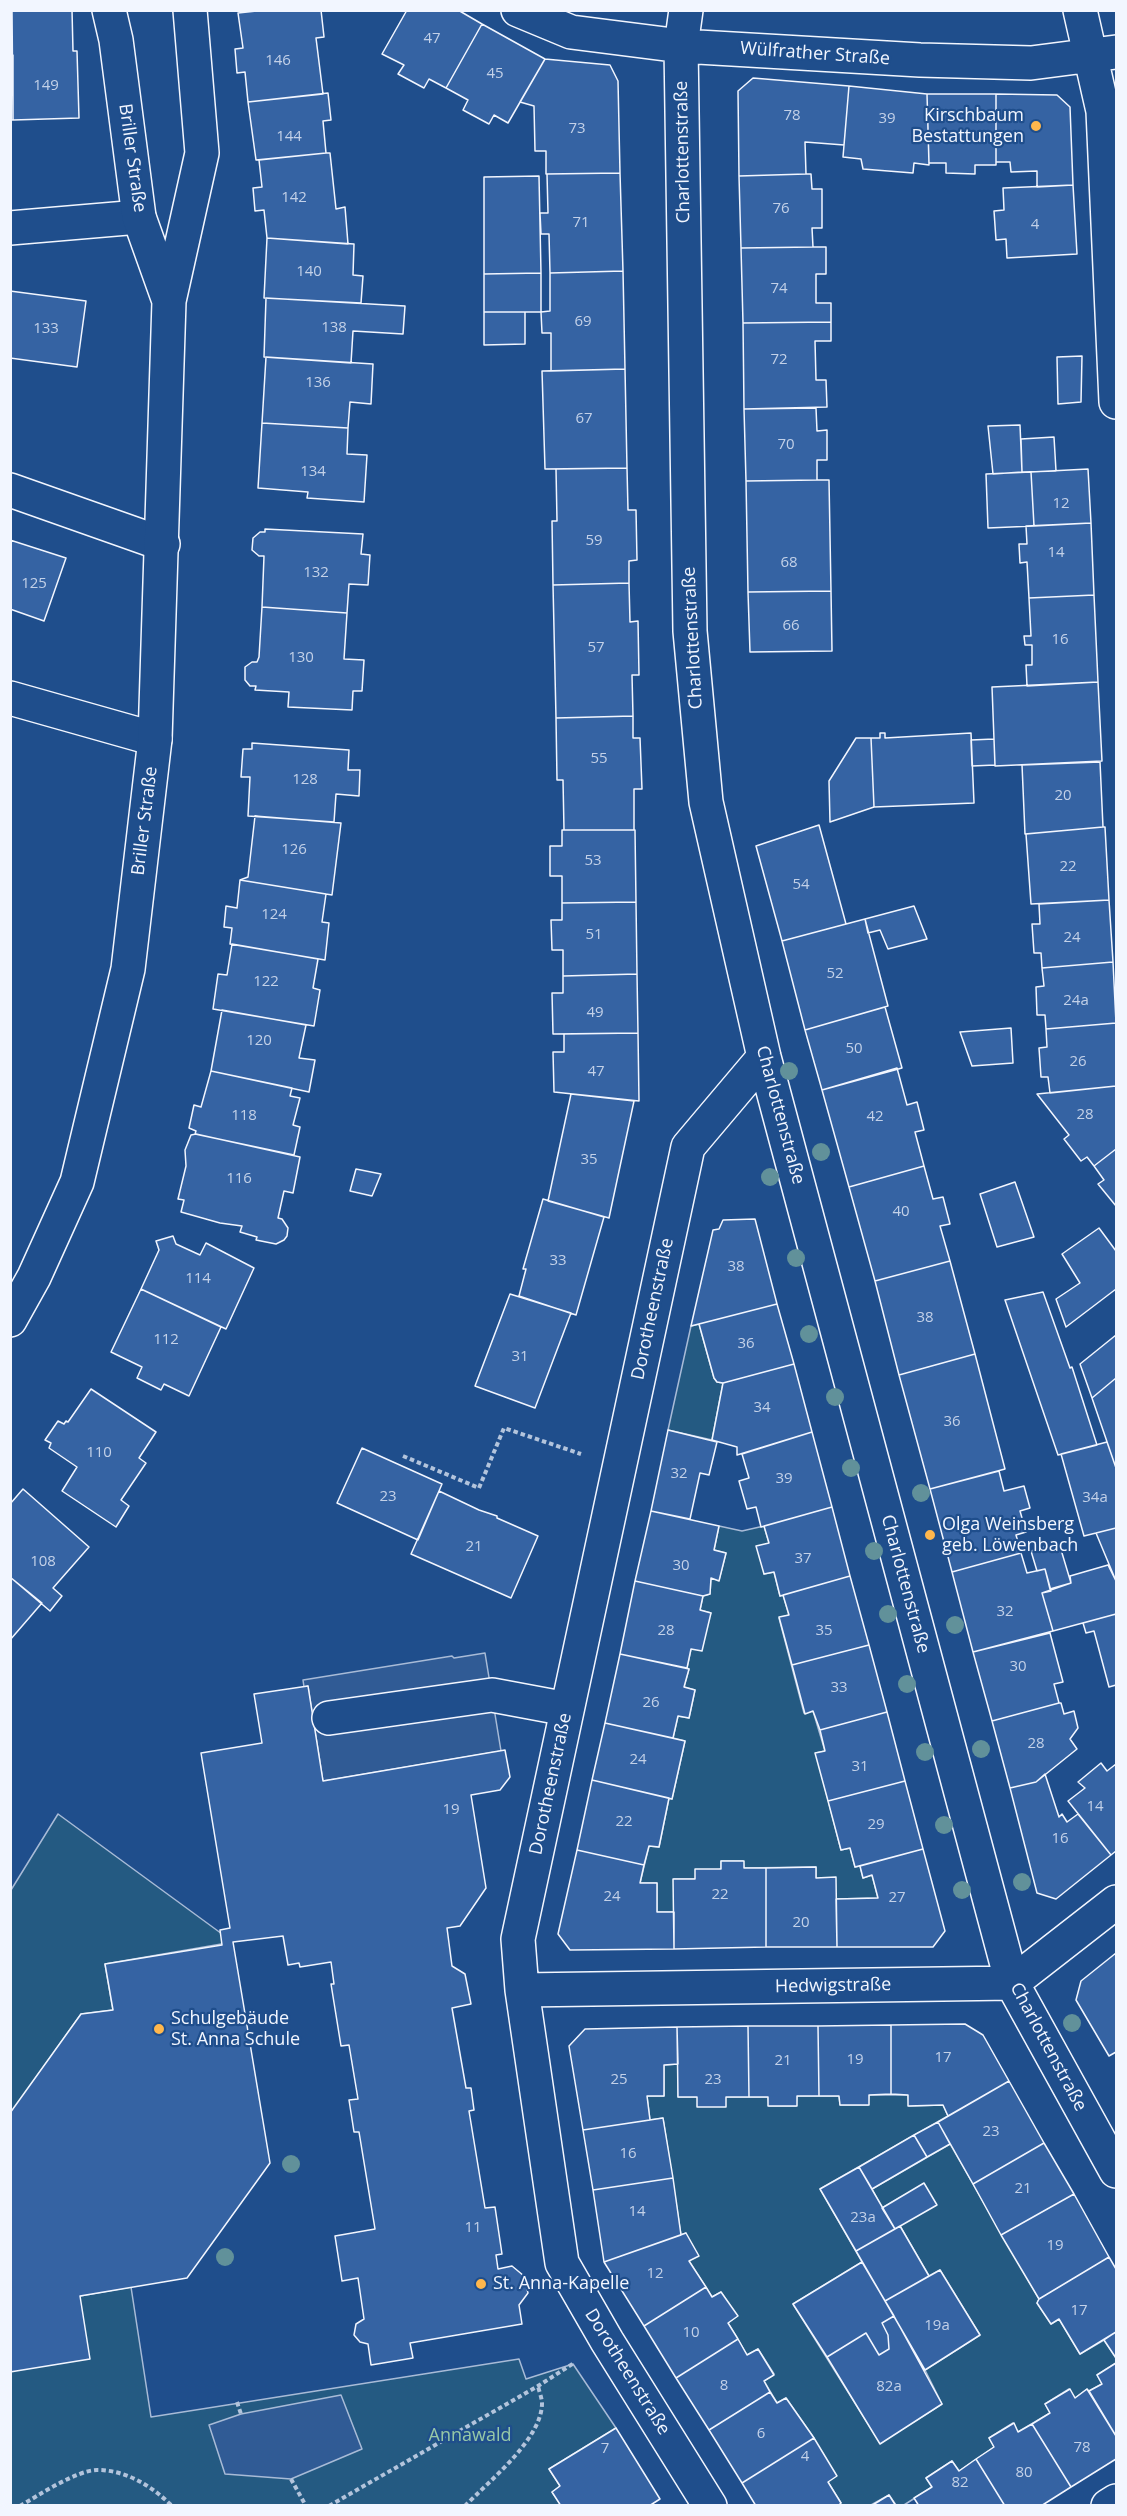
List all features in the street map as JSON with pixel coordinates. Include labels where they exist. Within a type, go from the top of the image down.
[{"type":"street","name":"Briller Straße","points":[[109,10],[116,40],[139,217],[169,301]]},
{"type":"street","name":"Briller Straße","points":[[10,1320],[34,1277],[77,1182],[128,969],[155,739],[169,301],[202,153],[190,10]]},
{"type":"street","name":"Wülfrather Straße","points":[[518,10],[571,32],[681,46],[920,60],[1031,63],[1103,54]]},
{"type":"street","name":"Charlottenstraße","points":[[686,10],[681,46],[690,631],[706,802],[764,1057],[1012,1983],[1116,2171]]},
{"type":"street","points":[[1080,10],[1103,54],[1102,111],[1116,402]]},
{"type":"street","points":[[10,228],[139,217]]},
{"type":"street","points":[[10,489],[163,544]]},
{"type":"street","points":[[10,698],[155,739]]},
{"type":"street","name":"Dorotheenstraße","points":[[710,2505],[607,2341],[562,2263],[522,1990],[518,1940],[688,1147],[764,1057]]},
{"type":"street","points":[[329,1718],[492,1695],[567,1709]]},
{"type":"street","points":[[1012,1983],[1116,1902]]},
{"type":"street","name":"Hedwigstraße","points":[[522,1990],[1012,1983]]},
{"type":"street","points":[[1108,2505],[1116,2501]]},
{"type":"path","points":[[404,1456],[479,1488],[504,1428],[564,1448]]},
{"type":"path","points":[[329,2505],[538,2386],[542,2403],[538,2422],[518,2452],[465,2505]]},
{"type":"path","points":[[237,2402],[241,2414]]},
{"type":"path","points":[[20,2505],[58,2484],[96,2470],[131,2476],[162,2495],[172,2505]]},
{"type":"path","points":[[291,2479],[306,2505]]},
{"type":"green space","points":[[699,1324],[714,1378],[717,1382],[723,1383],[712,1440],[668,1430],[691,1326]]},
{"type":"green space","points":[[719,1526],[742,1531],[764,1526],[769,1543],[764,1574],[774,1572],[780,1596],[783,1595],[789,1615],[779,1618],[804,1713],[813,1711],[825,1751],[816,1753],[841,1850],[850,1848],[855,1867],[860,1866],[863,1878],[872,1875],[878,1898],[836,1899],[816,1878],[816,1867],[744,1868],[743,1861],[721,1861],[721,1869],[695,1879],[674,1879],[674,1912],[657,1912],[657,1883],[640,1883],[649,1846],[659,1847],[669,1798],[672,1799],[685,1741],[673,1738],[678,1716],[689,1718],[695,1690],[684,1687],[691,1649],[711,1613],[700,1610],[703,1596],[710,1594],[711,1578],[719,1580],[726,1553],[714,1550]]},
{"type":"green space","points":[[58,1814],[233,1942],[105,1964],[113,2010],[81,2014],[11,2113],[11,1890]]},
{"type":"green space","points":[[678,2064],[678,2097],[768,2097],[769,2106],[796,2106],[797,2096],[839,2096],[840,2105],[868,2105],[869,2095],[908,2095],[909,2106],[943,2105],[948,2116],[820,2189],[862,2262],[793,2304],[880,2443],[942,2404],[925,2370],[980,2335],[940,2270],[929,2276],[900,2226],[924,2184],[882,2208],[872,2189],[950,2144],[1039,2299],[1037,2303],[1051,2324],[1059,2319],[1080,2354],[1104,2340],[1116,2358],[1116,2363],[1097,2375],[1102,2384],[1089,2391],[1087,2389],[1075,2398],[1069,2389],[1045,2404],[1050,2413],[1018,2432],[1013,2423],[989,2438],[994,2447],[959,2471],[952,2461],[926,2478],[932,2487],[904,2505],[896,2505],[889,2495],[871,2505],[838,2505],[841,2503],[828,2482],[814,2438],[786,2398],[777,2403],[764,2381],[774,2374],[758,2349],[747,2355],[728,2323],[737,2316],[721,2292],[712,2297],[689,2261],[686,2233],[681,2235],[663,2118],[650,2120],[647,2096],[664,2096],[664,2065]]},
{"type":"green space","name":"Annawald","points":[[131,2287],[151,2417],[519,2359],[526,2379],[573,2364],[616,2428],[549,2469],[560,2486],[552,2492],[561,2505],[11,2506],[11,2372],[80,2296]]},
{"type":"shaded area","points":[[485,1653],[501,1751],[323,1781],[308,1686],[304,1687],[303,1680],[452,1656],[454,1658]]},
{"type":"shaded area","points":[[341,2395],[362,2449],[291,2479],[225,2474],[209,2425],[241,2414]]},
{"type":"building","points":[[12,10],[72,10],[73,51],[77,51],[79,118],[13,120]]},
{"type":"building","points":[[266,10],[321,10],[324,37],[316,38],[323,94],[248,102],[245,72],[237,73],[235,49],[243,48],[238,13]]},
{"type":"building","points":[[407,10],[458,10],[482,24],[446,88],[429,79],[424,88],[398,74],[404,65],[382,54]]},
{"type":"building","points":[[482,24],[545,59],[508,123],[494,115],[489,124],[463,110],[468,100],[446,88]]},
{"type":"building","points":[[10,55],[13,55],[13,120],[10,120]]},
{"type":"building","points":[[545,59],[610,65],[618,81],[620,173],[546,174],[546,151],[535,151],[534,106],[520,102]]},
{"type":"building","points":[[753,78],[849,86],[844,145],[805,142],[806,174],[739,176],[738,91]]},
{"type":"building","points":[[849,86],[927,94],[929,165],[914,163],[913,173],[863,169],[861,159],[843,157]]},
{"type":"building","points":[[328,93],[331,120],[323,121],[326,153],[256,160],[248,102]]},
{"type":"building","points":[[927,94],[996,94],[996,165],[975,165],[975,174],[946,173],[946,163],[929,163]]},
{"type":"building","points":[[996,94],[1057,95],[1070,107],[1073,185],[1037,187],[1037,171],[1011,172],[1010,162],[996,162]]},
{"type":"building","points":[[330,153],[336,209],[345,207],[348,244],[267,238],[264,210],[255,211],[253,188],[262,187],[259,160]]},
{"type":"building","points":[[620,173],[623,271],[550,273],[549,234],[541,234],[540,213],[548,213],[547,174]]},
{"type":"building","points":[[811,174],[812,189],[822,189],[822,228],[812,228],[813,247],[741,248],[739,176]]},
{"type":"building","points":[[539,176],[541,273],[484,274],[484,177]]},
{"type":"building","points":[[1073,185],[1077,254],[1007,258],[1006,239],[996,240],[994,211],[1004,210],[1003,188]]},
{"type":"building","points":[[267,238],[354,244],[353,275],[363,276],[361,303],[264,298]]},
{"type":"building","points":[[826,247],[826,274],[816,274],[816,303],[831,303],[831,322],[743,323],[741,248]]},
{"type":"building","points":[[623,271],[625,369],[551,371],[551,333],[542,333],[541,312],[550,311],[550,273]]},
{"type":"building","points":[[541,273],[541,312],[484,312],[484,274]]},
{"type":"building","points":[[10,291],[86,301],[77,367],[10,358]]},
{"type":"building","points":[[266,298],[405,306],[403,334],[353,331],[351,363],[264,357]]},
{"type":"building","points":[[484,312],[525,312],[525,344],[484,345]]},
{"type":"building","points":[[831,322],[831,341],[815,341],[816,380],[826,380],[827,407],[744,409],[743,323]]},
{"type":"building","points":[[1082,356],[1081,402],[1058,404],[1057,357]]},
{"type":"building","points":[[266,357],[373,364],[371,404],[350,402],[348,428],[262,423]]},
{"type":"building","points":[[625,369],[627,468],[545,469],[542,371]]},
{"type":"building","points":[[816,408],[817,431],[827,430],[827,460],[817,460],[817,480],[746,481],[744,409]]},
{"type":"building","points":[[262,423],[348,428],[347,454],[367,455],[364,502],[307,498],[308,492],[258,488]]},
{"type":"building","points":[[1020,425],[1022,472],[993,474],[988,426]]},
{"type":"building","points":[[1054,437],[1056,471],[1022,472],[1021,439]]},
{"type":"building","points":[[627,468],[628,510],[636,510],[637,560],[629,561],[629,583],[553,585],[552,521],[557,521],[556,469]]},
{"type":"building","points":[[1088,469],[1091,523],[1034,526],[1031,472]]},
{"type":"building","points":[[1031,472],[1034,526],[988,528],[986,474]]},
{"type":"building","points":[[829,480],[831,591],[748,592],[746,481]]},
{"type":"building","points":[[1091,523],[1094,595],[1029,598],[1027,562],[1020,563],[1019,544],[1027,544],[1026,526]]},
{"type":"building","points":[[265,529],[363,534],[361,554],[370,555],[368,585],[349,584],[347,613],[262,607],[264,556],[259,556],[252,550],[253,538],[260,532],[265,532]]},
{"type":"building","points":[[10,540],[66,558],[44,621],[10,609]]},
{"type":"building","points":[[629,583],[630,622],[638,621],[639,675],[632,675],[633,716],[556,718],[553,585]]},
{"type":"building","points":[[831,591],[832,651],[750,652],[748,592]]},
{"type":"building","points":[[1094,595],[1098,682],[1027,686],[1026,665],[1032,665],[1032,645],[1025,645],[1024,636],[1031,636],[1029,598]]},
{"type":"building","points":[[262,607],[347,613],[344,659],[364,660],[362,691],[353,691],[352,710],[288,707],[289,692],[255,690],[256,686],[250,686],[245,680],[245,667],[252,662],[257,662],[259,657]]},
{"type":"building","points":[[1098,682],[1102,761],[995,766],[992,687]]},
{"type":"building","points":[[633,716],[633,738],[640,738],[642,789],[634,789],[634,830],[564,830],[563,780],[557,780],[556,718]]},
{"type":"building","points":[[880,733],[885,733],[885,738],[971,733],[974,803],[874,807],[871,738],[880,738]]},
{"type":"building","points":[[856,738],[871,738],[874,807],[830,822],[829,781]]},
{"type":"building","points":[[994,739],[995,765],[972,766],[971,740]]},
{"type":"building","points":[[252,743],[349,750],[348,770],[360,770],[359,796],[336,794],[334,822],[248,816],[250,777],[241,777],[243,749],[252,749]]},
{"type":"building","points":[[1100,762],[1103,827],[1025,834],[1022,765]]},
{"type":"building","points":[[255,816],[341,823],[332,895],[240,880],[248,877]]},
{"type":"building","points":[[819,825],[846,924],[782,941],[756,846]]},
{"type":"building","points":[[1105,827],[1109,900],[1031,904],[1026,834]]},
{"type":"building","points":[[562,830],[635,830],[636,902],[562,903],[562,876],[550,876],[550,846],[562,846]]},
{"type":"building","points":[[240,880],[326,894],[322,922],[329,923],[325,960],[230,944],[232,928],[224,927],[226,906],[237,908]]},
{"type":"building","points":[[1109,900],[1113,962],[1042,968],[1041,953],[1034,953],[1032,924],[1040,924],[1039,904]]},
{"type":"building","points":[[636,902],[637,974],[563,976],[563,950],[552,950],[551,920],[562,920],[562,903]]},
{"type":"building","points":[[914,906],[927,939],[888,949],[880,930],[868,933],[865,919]]},
{"type":"building","points":[[865,919],[888,1006],[805,1030],[782,941]]},
{"type":"building","points":[[232,944],[318,959],[313,988],[320,990],[314,1026],[213,1009],[218,974],[227,975]]},
{"type":"building","points":[[1113,962],[1116,1023],[1046,1029],[1045,1015],[1037,1015],[1036,987],[1044,986],[1042,968]]},
{"type":"building","points":[[637,974],[638,1033],[553,1034],[552,993],[563,993],[563,976]]},
{"type":"building","points":[[885,1007],[902,1068],[822,1090],[805,1030]]},
{"type":"building","points":[[222,1010],[306,1025],[299,1058],[315,1060],[309,1092],[211,1071]]},
{"type":"building","points":[[1116,1023],[1116,1086],[1050,1093],[1048,1077],[1041,1077],[1039,1048],[1047,1047],[1046,1029]]},
{"type":"building","points":[[1011,1028],[1013,1063],[972,1066],[960,1032]]},
{"type":"building","points":[[638,1033],[639,1101],[554,1092],[553,1052],[564,1052],[564,1034]]},
{"type":"building","points":[[897,1068],[907,1105],[917,1102],[924,1130],[915,1132],[924,1166],[849,1187],[822,1090]]},
{"type":"building","points":[[211,1071],[292,1088],[290,1096],[300,1098],[293,1125],[300,1127],[294,1155],[195,1134],[196,1131],[189,1128],[194,1105],[201,1107]]},
{"type":"building","points":[[1116,1086],[1116,1149],[1094,1166],[1087,1157],[1081,1161],[1064,1139],[1069,1135],[1037,1094]]},
{"type":"building","points":[[571,1094],[634,1101],[609,1218],[548,1201]]},
{"type":"building","points":[[196,1134],[300,1157],[293,1193],[284,1191],[278,1218],[282,1219],[288,1228],[284,1240],[276,1244],[256,1240],[257,1237],[240,1232],[242,1226],[220,1223],[181,1212],[184,1200],[178,1199],[186,1166],[185,1150],[191,1135]]},
{"type":"building","points":[[1116,1149],[1116,1206],[1098,1184],[1104,1180],[1094,1166]]},
{"type":"building","points":[[924,1166],[933,1199],[943,1197],[950,1224],[940,1226],[950,1261],[875,1281],[849,1187]]},
{"type":"building","points":[[356,1169],[381,1174],[372,1196],[350,1191]]},
{"type":"building","points":[[1015,1182],[1034,1237],[997,1247],[980,1194]]},
{"type":"building","points":[[543,1199],[604,1217],[576,1315],[519,1296],[526,1269],[523,1269]]},
{"type":"building","points":[[755,1219],[777,1304],[691,1326],[713,1230],[719,1229],[723,1220]]},
{"type":"building","points":[[1099,1228],[1116,1251],[1116,1289],[1066,1327],[1056,1299],[1080,1283],[1062,1254]]},
{"type":"building","points":[[173,1236],[176,1244],[200,1255],[206,1243],[254,1268],[226,1329],[141,1289],[159,1250],[156,1241]]},
{"type":"building","points":[[950,1261],[975,1354],[899,1375],[875,1281]]},
{"type":"building","points":[[141,1289],[221,1327],[189,1396],[164,1384],[161,1390],[137,1378],[142,1367],[111,1352]]},
{"type":"building","points":[[1043,1292],[1070,1368],[1072,1367],[1097,1445],[1058,1455],[1005,1300]]},
{"type":"building","points":[[510,1294],[571,1313],[535,1408],[475,1386]]},
{"type":"building","points":[[777,1304],[794,1364],[723,1383],[717,1382],[699,1324]]},
{"type":"building","points":[[1116,1335],[1116,1378],[1092,1398],[1080,1364]]},
{"type":"building","points":[[975,1354],[1005,1469],[930,1489],[899,1375]]},
{"type":"building","points":[[794,1364],[812,1432],[737,1455],[737,1447],[712,1440],[723,1383]]},
{"type":"building","points":[[1116,1378],[1116,1468],[1092,1398]]},
{"type":"building","points":[[91,1389],[156,1432],[139,1458],[146,1463],[121,1500],[129,1506],[116,1527],[62,1491],[77,1467],[49,1448],[51,1443],[45,1440],[58,1421],[64,1424],[68,1422]]},
{"type":"building","points":[[668,1430],[717,1442],[709,1475],[700,1473],[690,1519],[651,1511]]},
{"type":"building","points":[[812,1432],[832,1507],[761,1527],[756,1507],[747,1509],[739,1481],[749,1478],[742,1454]]},
{"type":"building","points":[[1107,1442],[1116,1468],[1116,1528],[1084,1536],[1061,1454]]},
{"type":"building","points":[[362,1448],[442,1484],[418,1540],[337,1503]]},
{"type":"building","points":[[999,1471],[1004,1491],[1024,1486],[1030,1508],[1020,1511],[1026,1532],[1016,1535],[1021,1553],[952,1572],[930,1489]]},
{"type":"building","points":[[23,1489],[89,1547],[53,1588],[62,1596],[50,1611],[10,1577],[10,1504]]},
{"type":"building","points":[[439,1491],[538,1536],[511,1598],[411,1554]]},
{"type":"building","points":[[832,1507],[850,1576],[780,1596],[774,1572],[764,1574],[756,1546],[769,1543],[764,1526]]},
{"type":"building","points":[[651,1511],[719,1526],[714,1550],[726,1553],[719,1581],[711,1578],[710,1594],[703,1596],[635,1581]]},
{"type":"building","points":[[1116,1528],[1116,1581],[1096,1533]]},
{"type":"building","points":[[1059,1543],[1071,1583],[1050,1589],[1045,1569],[1037,1571],[1031,1551]]},
{"type":"building","points":[[1021,1553],[1027,1573],[1045,1569],[1051,1591],[1042,1593],[1053,1631],[973,1652],[952,1572]]},
{"type":"building","points":[[1108,1565],[1116,1581],[1116,1614],[1053,1631],[1042,1593],[1071,1583],[1070,1576]]},
{"type":"building","points":[[850,1576],[869,1645],[792,1665],[779,1617],[789,1615],[783,1595]]},
{"type":"building","points":[[10,1577],[42,1603],[10,1640]]},
{"type":"building","points":[[635,1581],[703,1596],[700,1610],[711,1613],[702,1651],[691,1649],[687,1668],[620,1654]]},
{"type":"building","points":[[1116,1614],[1116,1685],[1109,1687],[1094,1631],[1086,1633],[1083,1623]]},
{"type":"building","points":[[1050,1633],[1063,1682],[1054,1684],[1059,1703],[992,1721],[973,1652]]},
{"type":"building","points":[[869,1645],[887,1712],[820,1730],[813,1711],[805,1714],[792,1665]]},
{"type":"building","points":[[620,1654],[689,1669],[684,1687],[695,1690],[689,1718],[678,1716],[673,1738],[605,1723]]},
{"type":"building","name":"Schulgebäude St. Anna Schule","points":[[308,1686],[323,1781],[505,1750],[510,1777],[500,1790],[471,1795],[486,1888],[460,1926],[447,1928],[452,1966],[465,1974],[471,2004],[452,2008],[466,2088],[471,2088],[474,2110],[469,2111],[485,2208],[495,2207],[502,2254],[496,2255],[498,2269],[512,2266],[524,2276],[528,2293],[519,2305],[522,2324],[410,2343],[413,2358],[371,2365],[368,2344],[360,2342],[354,2335],[356,2324],[364,2319],[358,2278],[342,2281],[335,2236],[375,2229],[359,2132],[354,2132],[349,2100],[358,2099],[349,2045],[341,2046],[331,1984],[334,1984],[331,1962],[300,1967],[299,1963],[288,1965],[283,1936],[233,1942],[270,2163],[187,2278],[80,2296],[90,2359],[10,2372],[10,2113],[81,2014],[113,2010],[105,1964],[222,1945],[220,1930],[230,1928],[201,1753],[262,1743],[254,1694]]},
{"type":"building","points":[[1061,1703],[1064,1714],[1074,1711],[1078,1728],[1070,1739],[1077,1749],[1036,1782],[1010,1788],[992,1721]]},
{"type":"building","points":[[887,1712],[905,1781],[828,1801],[815,1753],[825,1751],[820,1730]]},
{"type":"building","points":[[605,1723],[685,1741],[672,1799],[592,1780]]},
{"type":"building","points":[[1101,1763],[1107,1771],[1116,1764],[1116,1851],[1111,1855],[1068,1801],[1085,1788],[1078,1782]]},
{"type":"building","points":[[1045,1774],[1059,1817],[1062,1814],[1067,1822],[1078,1814],[1111,1855],[1056,1899],[1037,1893],[1010,1788],[1036,1782]]},
{"type":"building","points":[[592,1780],[669,1798],[659,1847],[649,1846],[644,1865],[577,1850]]},
{"type":"building","points":[[905,1781],[923,1849],[855,1867],[850,1848],[841,1850],[828,1801]]},
{"type":"building","points":[[923,1849],[945,1931],[933,1947],[837,1947],[836,1899],[878,1898],[872,1875],[863,1878],[860,1866]]},
{"type":"building","points":[[577,1850],[644,1865],[640,1883],[657,1883],[657,1912],[674,1912],[674,1949],[570,1950],[558,1934]]},
{"type":"building","points":[[721,1861],[744,1861],[744,1868],[766,1868],[766,1947],[674,1949],[673,1879],[695,1879],[695,1869],[721,1869]]},
{"type":"building","points":[[816,1867],[816,1878],[836,1877],[837,1947],[766,1947],[766,1868]]},
{"type":"building","points":[[1116,1953],[1116,2052],[1109,2056],[1076,2000],[1081,1981]]},
{"type":"building","points":[[965,2024],[983,2035],[1009,2081],[948,2116],[943,2105],[908,2106],[908,2095],[891,2094],[891,2025]]},
{"type":"building","points":[[891,2025],[891,2094],[869,2095],[869,2105],[840,2105],[839,2096],[819,2096],[818,2026]]},
{"type":"building","points":[[748,2026],[749,2097],[726,2097],[726,2107],[697,2107],[697,2097],[678,2097],[677,2027]]},
{"type":"building","points":[[748,2026],[818,2026],[819,2096],[797,2096],[797,2106],[768,2106],[768,2097],[749,2097]]},
{"type":"building","points":[[677,2027],[678,2064],[664,2065],[664,2096],[647,2096],[650,2120],[583,2130],[569,2046],[585,2029]]},
{"type":"building","points":[[1009,2081],[1044,2143],[973,2184],[938,2122]]},
{"type":"building","points":[[663,2118],[673,2178],[593,2190],[583,2130]]},
{"type":"building","points":[[938,2122],[950,2144],[927,2157],[914,2135]]},
{"type":"building","points":[[914,2135],[927,2157],[872,2189],[859,2167]]},
{"type":"building","points":[[1044,2143],[1074,2194],[1001,2235],[973,2184]]},
{"type":"building","points":[[859,2167],[895,2229],[856,2251],[820,2189]]},
{"type":"building","points":[[673,2178],[681,2235],[604,2262],[593,2190]]},
{"type":"building","points":[[924,2183],[937,2205],[895,2229],[882,2208]]},
{"type":"building","points":[[1074,2194],[1109,2257],[1039,2299],[1001,2235]]},
{"type":"building","points":[[900,2226],[929,2276],[885,2301],[856,2251]]},
{"type":"building","points":[[686,2233],[699,2256],[689,2261],[706,2287],[644,2326],[604,2262]]},
{"type":"building","points":[[1109,2257],[1116,2269],[1116,2332],[1080,2354],[1059,2319],[1051,2324],[1037,2303],[1039,2299]]},
{"type":"building","points":[[862,2262],[894,2316],[882,2323],[888,2335],[889,2349],[879,2355],[866,2333],[827,2357],[793,2304]]},
{"type":"building","points":[[940,2270],[980,2335],[925,2370],[885,2301]]},
{"type":"building","points":[[706,2287],[712,2297],[721,2292],[738,2316],[728,2323],[738,2339],[676,2378],[644,2326]]},
{"type":"building","points":[[894,2316],[942,2404],[880,2444],[827,2357],[866,2333],[879,2355],[889,2349],[888,2335],[882,2323]]},
{"type":"building","points":[[1116,2332],[1116,2358],[1104,2340]]},
{"type":"building","points":[[738,2339],[747,2355],[758,2349],[774,2375],[764,2381],[770,2392],[709,2430],[676,2378]]},
{"type":"building","points":[[1116,2363],[1116,2436],[1089,2391],[1102,2384],[1097,2375]]},
{"type":"building","points":[[1070,2389],[1075,2398],[1087,2389],[1116,2436],[1116,2459],[1071,2487],[1032,2424],[1050,2413],[1045,2404]]},
{"type":"building","points":[[770,2392],[777,2403],[786,2398],[814,2438],[742,2483],[709,2430]]},
{"type":"building","points":[[1014,2423],[1018,2432],[1032,2424],[1071,2487],[1041,2506],[1005,2506],[976,2459],[994,2447],[989,2438]]},
{"type":"building","points":[[616,2428],[660,2499],[649,2506],[561,2506],[552,2492],[560,2486],[549,2469]]},
{"type":"building","points":[[814,2438],[837,2476],[828,2482],[841,2503],[838,2506],[756,2506],[742,2483]]},
{"type":"building","points":[[976,2459],[1005,2506],[919,2506],[914,2498],[932,2487],[926,2478],[952,2461],[959,2471]]},
{"type":"building","points":[[889,2495],[896,2506],[871,2506]]},
{"type":"place","name":"Kirschbaum Bestattungen","points":[[1036,126]]},
{"type":"place","name":"Olga Weinsberg geb. Löwenbach","points":[[930,1535]]},
{"type":"place","name":"Schulgebäude St. Anna Schule","points":[[159,2029]]},
{"type":"place","name":"St. Anna-Kapelle","points":[[481,2284]]}]
